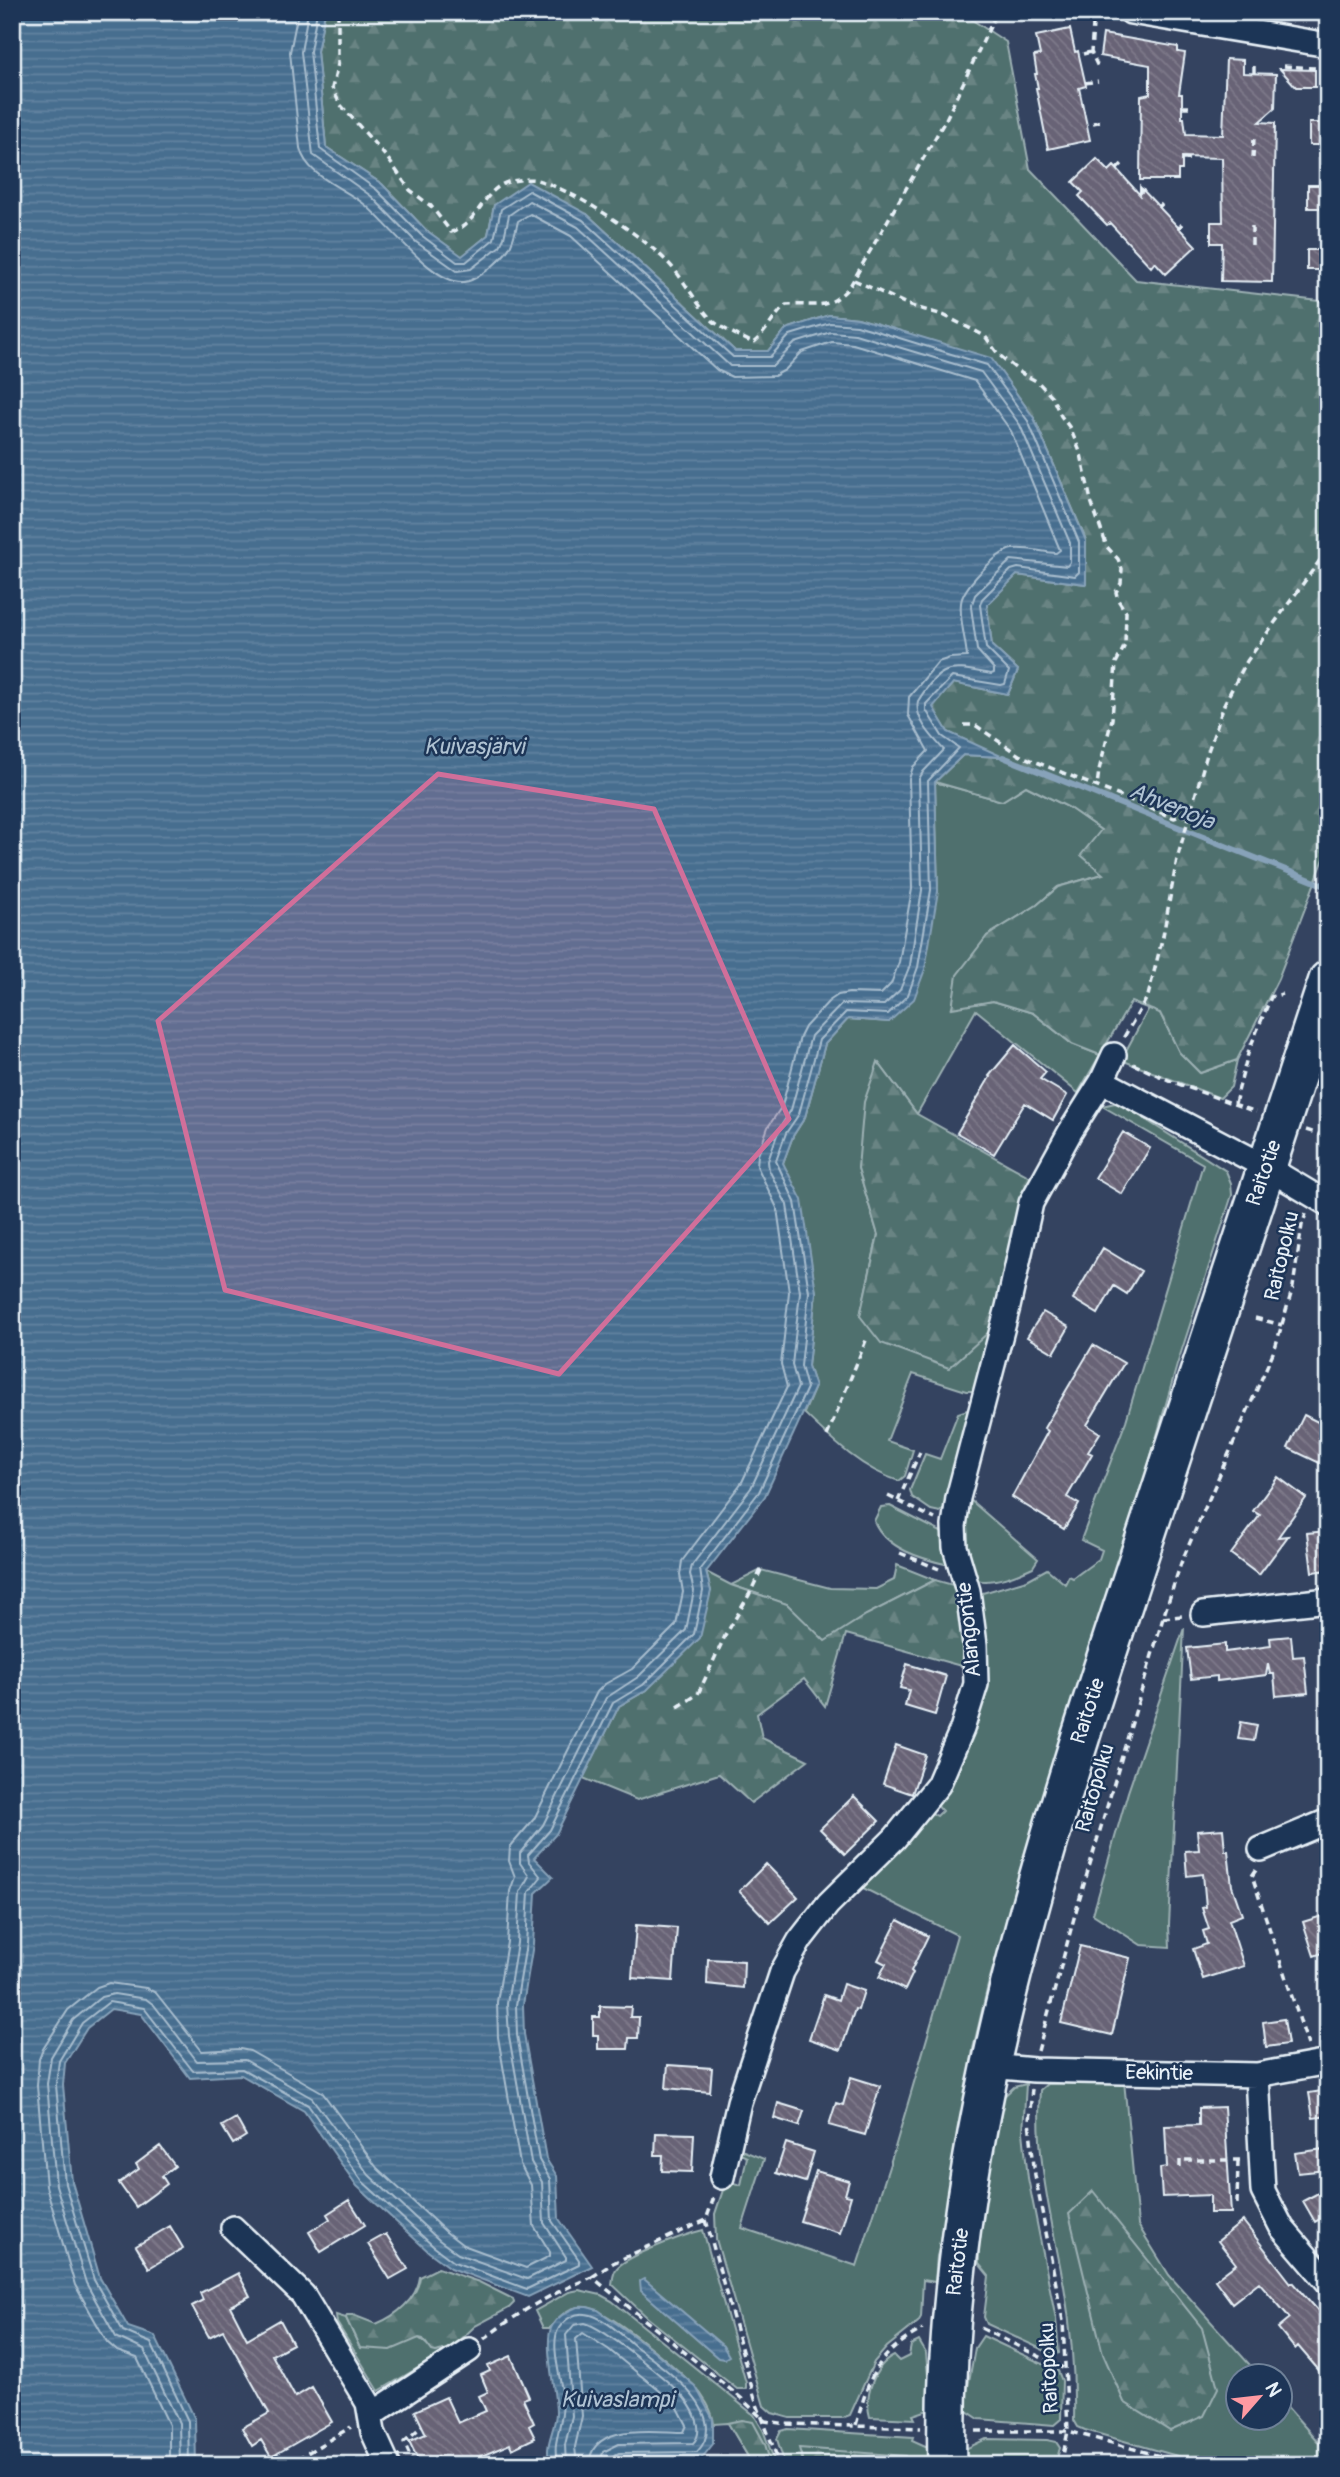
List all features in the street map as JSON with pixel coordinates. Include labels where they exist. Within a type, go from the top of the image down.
[{"type":"main road","name":"Raitotie","points":[[947,2465],[946,2429],[952,2312],[967,2191],[990,2066],[1072,1761],[1328,980]]},
{"type":"street","points":[[1131,12],[1328,45]]},
{"type":"street","name":"Alangontie","points":[[722,2177],[739,2102],[782,1972],[800,1940],[828,1905],[895,1838],[938,1785],[962,1729],[976,1684],[975,1645],[964,1577],[956,1547],[954,1526],[958,1498],[1009,1307],[1031,1203],[1102,1081],[1114,1055]]},
{"type":"street","points":[[1102,1081],[1266,1167],[1320,1200]]},
{"type":"street","points":[[1203,1614],[1273,1604],[1328,1600]]},
{"type":"street","points":[[1261,1849],[1328,1821]]},
{"type":"street","name":"Eekintie","points":[[990,2066],[1034,2070],[1257,2075],[1321,2063]]},
{"type":"street","points":[[1257,2075],[1263,2190],[1282,2228],[1328,2281]]},
{"type":"street","points":[[233,2228],[303,2295],[368,2403],[373,2432],[388,2465]]},
{"type":"street","points":[[371,2415],[469,2350]]},
{"type":"path","points":[[338,12],[338,64],[332,88],[336,96],[410,190],[431,206],[451,232],[470,224],[483,203],[496,190],[509,182],[536,179],[584,200],[628,229],[671,265],[712,320],[753,343],[786,305],[822,305],[836,301],[854,280],[946,119],[997,12]]},
{"type":"path","points":[[1094,12],[1091,52],[1098,67]]},
{"type":"path","points":[[1083,54],[1091,52]]},
{"type":"path","points":[[1254,66],[1255,73]]},
{"type":"path","points":[[1283,66],[1328,69]]},
{"type":"path","points":[[1085,83],[1098,81]]},
{"type":"path","points":[[1182,107],[1192,107]]},
{"type":"path","points":[[1093,123],[1102,121]]},
{"type":"path","points":[[1253,158],[1254,137]]},
{"type":"path","points":[[1182,159],[1191,159]]},
{"type":"path","points":[[1117,169],[1122,164]]},
{"type":"path","points":[[1139,194],[1146,187]]},
{"type":"path","points":[[1252,222],[1252,245]]},
{"type":"path","points":[[1178,229],[1182,224]]},
{"type":"path","points":[[854,280],[911,306],[943,315],[985,336],[998,354],[1021,373],[1038,382],[1052,397],[1070,428],[1082,454],[1091,501],[1107,547],[1118,559],[1122,569],[1121,583],[1116,592],[1126,612],[1125,645],[1116,663],[1112,719],[1097,786]]},
{"type":"path","points":[[1328,549],[1247,661],[1225,702],[1187,822],[1149,996],[1114,1055],[1172,1082],[1328,1137]]},
{"type":"path","points":[[964,725],[975,726],[1019,755],[1174,818],[1190,814]]},
{"type":"path","points":[[1235,1103],[1249,1050],[1271,997],[1282,994]]},
{"type":"path","name":"Raitopolku","points":[[1061,2465],[1068,2431],[1067,2370],[1063,2321],[1035,2175],[1029,2121],[1034,2070],[1086,1878],[1181,1563],[1256,1395],[1282,1325],[1293,1287],[1302,1224],[1320,1200],[1328,1144]]},
{"type":"path","points":[[1255,1318],[1282,1325]]},
{"type":"path","points":[[827,1436],[867,1338]]},
{"type":"path","points":[[898,1501],[920,1452]]},
{"type":"path","points":[[888,1496],[954,1526]]},
{"type":"path","points":[[900,1553],[928,1566],[964,1577]]},
{"type":"path","points":[[678,1707],[698,1694],[724,1636],[761,1570]]},
{"type":"path","points":[[1261,1849],[1259,1865],[1252,1876],[1321,2063]]},
{"type":"path","points":[[1180,2167],[1180,2160],[1261,2160]]},
{"type":"path","points":[[1237,2204],[1238,2160]]},
{"type":"path","points":[[722,2177],[706,2220],[755,2399],[780,2465]]},
{"type":"path","points":[[469,2350],[507,2321],[540,2301],[592,2277],[612,2263],[706,2220]]},
{"type":"path","points":[[592,2277],[741,2398],[765,2421],[930,2429]]},
{"type":"path","points":[[977,2326],[1067,2370]]},
{"type":"path","points":[[856,2425],[869,2380],[877,2365],[903,2340],[923,2329]]},
{"type":"path","points":[[287,2465],[371,2415]]},
{"type":"path","points":[[414,2465],[404,2442],[422,2426]]},
{"type":"path","points":[[963,2431],[1068,2431],[1193,2465]]},
{"type":"highlighted area","points":[[438,774],[654,809],[789,1119],[559,1374],[225,1290],[158,1021]]},
{"type":"green space","points":[[325,12],[960,12],[1006,42],[1030,169],[1136,280],[1328,302],[1328,848],[1278,979],[1237,1060],[1200,1073],[1179,1052],[1160,1013],[1131,1002],[1100,1055],[1072,1044],[1033,1013],[993,1001],[952,1008],[957,975],[987,936],[1037,905],[1058,887],[1103,874],[1081,855],[1101,830],[1068,807],[1026,786],[1002,801],[935,782],[963,755],[1000,757],[948,732],[932,707],[953,683],[1008,694],[1018,670],[992,646],[987,605],[1016,575],[1086,584],[1086,540],[1034,418],[991,359],[858,318],[829,315],[786,329],[768,351],[735,351],[587,214],[494,205],[488,235],[462,257],[426,230],[382,184],[326,147],[317,51]]},
{"type":"green space","points":[[935,782],[1002,801],[1026,786],[1068,807],[1101,830],[1103,874],[1058,887],[1037,905],[987,936],[952,1007],[993,1001],[1033,1013],[1072,1044],[1100,1055],[1078,1093],[976,1010],[917,1114],[878,1062],[858,1168],[878,1235],[860,1316],[990,1331],[980,1386],[974,1391],[966,1391],[913,1374],[887,1441],[913,1450],[905,1476],[899,1481],[860,1461],[804,1413],[815,1387],[808,1366],[816,1292],[783,1163],[793,1136],[805,1117],[825,1044],[848,1019],[889,1022],[938,891]]},
{"type":"green space","points":[[1149,1008],[1160,1013],[1179,1052],[1200,1073],[1237,1060],[1231,1087],[1220,1098],[1121,1060]]},
{"type":"green space","points":[[878,1062],[917,1114],[1034,1179],[1019,1209],[990,1331],[949,1368],[881,1343],[860,1316],[878,1235],[858,1168],[864,1102]]},
{"type":"green space","points":[[1121,1104],[1226,1171],[1232,1195],[1177,1365],[1140,1495],[989,1981],[973,2049],[948,2223],[937,2256],[935,2282],[923,2280],[921,2317],[874,2362],[850,2415],[842,2418],[790,2418],[772,2413],[764,2406],[716,2239],[715,2214],[726,2181],[741,2185],[747,2157],[736,2152],[734,2147],[764,2159],[742,2228],[857,2266],[894,2151],[957,1935],[857,1885],[928,1811],[937,1816],[942,1811],[935,1803],[952,1774],[979,1594],[1027,1580],[1047,1569],[1065,1584],[1069,1576],[1073,1578],[1099,1559],[1102,1550],[1081,1540],[1126,1421],[1203,1164],[1102,1106]]},
{"type":"green space","points":[[967,1410],[974,1415],[948,1504],[940,1512],[931,1510],[912,1497],[910,1490],[925,1454],[940,1459],[958,1413]]},
{"type":"green space","points":[[968,1498],[1038,1559],[1033,1567],[995,1580],[973,1578],[964,1542]]},
{"type":"green space","points":[[890,1506],[943,1533],[949,1565],[917,1556],[887,1539],[874,1521],[881,1507]]},
{"type":"green space","points":[[897,1565],[935,1580],[866,1615],[825,1642],[787,1604],[731,1585],[761,1570],[830,1588],[876,1589],[894,1580]]},
{"type":"green space","points":[[706,1572],[731,1585],[787,1604],[825,1641],[866,1615],[935,1580],[953,1585],[965,1626],[961,1666],[846,1634],[825,1706],[804,1679],[757,1714],[762,1738],[808,1760],[751,1803],[719,1774],[637,1800],[583,1778],[619,1706],[647,1690],[711,1591]]},
{"type":"green space","points":[[1184,1628],[1170,1947],[1141,1945],[1093,1914],[1128,1792]]},
{"type":"green space","points":[[1124,2081],[1138,2225],[1169,2275],[1247,2362],[1224,2362],[1224,2432],[1294,2432],[1294,2415],[1328,2453],[1328,2465],[1209,2465],[1078,2427],[1074,2420],[1071,2337],[1042,2164],[1040,2090],[1047,2084]]},
{"type":"green space","points":[[1026,2084],[1023,2132],[1028,2178],[1056,2319],[1059,2353],[1054,2355],[987,2324],[984,2317],[989,2276],[979,2264],[978,2215],[999,2101],[1014,2087]]},
{"type":"green space","points":[[1093,2191],[1202,2328],[1218,2388],[1204,2416],[1170,2431],[1124,2402],[1103,2354],[1069,2214]]},
{"type":"green space","points":[[703,2230],[746,2383],[744,2389],[737,2389],[648,2318],[612,2284],[615,2271],[623,2263],[657,2246]]},
{"type":"green space","points":[[438,2268],[479,2282],[513,2299],[514,2303],[475,2326],[453,2347],[436,2352],[419,2338],[391,2350],[360,2348],[347,2315],[376,2324],[384,2321],[410,2299],[420,2277]]},
{"type":"green space","points":[[579,2290],[601,2295],[612,2301],[754,2415],[763,2430],[776,2465],[753,2465],[728,2423],[714,2424],[707,2404],[694,2386],[673,2366],[610,2318],[596,2310],[580,2307],[565,2312],[550,2328],[543,2328],[535,2311],[569,2292]]},
{"type":"green space","points":[[336,2315],[346,2318],[360,2348],[419,2338],[436,2352],[453,2347],[379,2391],[337,2323]]},
{"type":"green space","points":[[983,2336],[1058,2371],[1062,2381],[1061,2419],[1054,2425],[979,2419],[964,2409],[975,2348]]},
{"type":"green space","points":[[919,2341],[926,2353],[931,2409],[913,2415],[915,2419],[870,2417],[868,2400],[876,2374],[887,2360],[894,2356],[899,2361],[909,2356],[911,2345]]},
{"type":"green space","points":[[742,2420],[753,2422],[765,2444],[771,2465],[753,2465],[728,2423]]},
{"type":"green space","points":[[788,2429],[913,2437],[912,2440],[930,2448],[930,2465],[785,2465],[777,2439],[781,2431]]},
{"type":"green space","points":[[986,2439],[1047,2440],[1056,2442],[1060,2448],[1055,2465],[964,2465],[963,2450]]},
{"type":"green space","points":[[799,2448],[906,2456],[906,2465],[804,2465]]},
{"type":"water","name":"Kuivasjärvi","points":[[12,12],[325,12],[317,51],[326,147],[382,184],[426,230],[462,256],[488,235],[494,205],[528,182],[587,214],[735,351],[768,351],[786,329],[829,315],[858,318],[991,358],[1034,418],[1086,541],[1086,584],[1017,575],[987,605],[992,646],[1018,670],[1008,694],[953,683],[933,707],[948,732],[1003,757],[963,755],[935,782],[938,891],[925,969],[914,999],[889,1022],[848,1019],[825,1044],[805,1117],[793,1136],[783,1163],[802,1200],[816,1292],[808,1366],[815,1387],[765,1496],[706,1572],[711,1591],[700,1638],[647,1690],[619,1706],[556,1834],[534,1858],[553,1877],[536,1893],[533,1944],[523,2005],[524,2034],[546,2159],[557,2176],[559,2219],[592,2266],[528,2297],[451,2268],[429,2252],[357,2186],[304,2111],[241,2075],[190,2078],[141,2014],[111,2009],[87,2028],[65,2063],[63,2085],[72,2182],[100,2278],[128,2327],[155,2336],[195,2419],[196,2465],[12,2465]]},
{"type":"water","points":[[644,2279],[723,2346],[729,2356],[718,2358],[641,2291],[640,2281]]},
{"type":"water","name":"Kuivaslampi","points":[[577,2307],[598,2310],[653,2350],[696,2387],[713,2419],[713,2444],[701,2459],[643,2458],[620,2460],[608,2465],[552,2465],[548,2446],[556,2412],[549,2355],[550,2333],[557,2319]]},
{"type":"building","points":[[1070,29],[1086,86],[1079,88],[1090,140],[1048,149],[1036,88],[1034,56],[1040,55],[1036,36]]},
{"type":"building","points":[[1103,34],[1178,47],[1178,52],[1185,53],[1179,94],[1182,94],[1182,118],[1186,134],[1223,135],[1226,59],[1243,60],[1243,73],[1276,74],[1275,108],[1259,122],[1275,123],[1272,282],[1221,281],[1222,243],[1211,243],[1211,222],[1223,222],[1222,158],[1182,157],[1182,170],[1178,170],[1178,180],[1140,180],[1141,96],[1150,94],[1150,65],[1100,56]]},
{"type":"building","points":[[1280,69],[1315,70],[1315,87],[1296,87]]},
{"type":"building","points":[[1309,123],[1328,123],[1328,145],[1309,145]]},
{"type":"building","points":[[1097,159],[1109,171],[1114,166],[1140,195],[1140,187],[1196,246],[1166,274],[1155,262],[1151,267],[1110,223],[1107,225],[1079,196],[1083,192],[1073,182]]},
{"type":"building","points":[[1308,185],[1328,185],[1328,208],[1308,208]]},
{"type":"building","points":[[1307,250],[1328,250],[1328,270],[1307,270]]},
{"type":"building","points":[[1015,1045],[1046,1072],[1040,1079],[1067,1095],[1053,1120],[1025,1103],[994,1154],[957,1133],[989,1076]]},
{"type":"building","points":[[1123,1132],[1150,1148],[1122,1194],[1095,1178]]},
{"type":"building","points":[[1103,1248],[1141,1271],[1127,1294],[1114,1286],[1098,1314],[1073,1299]]},
{"type":"building","points":[[1043,1312],[1069,1327],[1054,1353],[1027,1337]]},
{"type":"building","points":[[1093,1345],[1124,1363],[1087,1425],[1100,1433],[1088,1452],[1092,1454],[1067,1497],[1079,1504],[1064,1529],[1012,1497],[1048,1431],[1044,1428]]},
{"type":"building","points":[[1304,1415],[1328,1427],[1328,1467],[1288,1448]]},
{"type":"building","points":[[1278,1477],[1306,1498],[1278,1537],[1288,1536],[1259,1575],[1231,1554],[1260,1515],[1253,1511]]},
{"type":"building","points":[[1328,1531],[1328,1570],[1312,1572],[1307,1533]]},
{"type":"building","points":[[1291,1636],[1293,1657],[1304,1656],[1308,1693],[1276,1696],[1274,1674],[1270,1674],[1268,1664],[1266,1675],[1217,1681],[1217,1676],[1191,1679],[1187,1648],[1225,1644],[1225,1652],[1271,1646],[1270,1638]]},
{"type":"building","points":[[907,1664],[946,1676],[935,1715],[905,1706],[909,1690],[900,1688]]},
{"type":"building","points":[[1241,1722],[1257,1725],[1254,1741],[1238,1739]]},
{"type":"building","points":[[896,1745],[925,1755],[912,1794],[883,1784]]},
{"type":"building","points":[[854,1796],[879,1821],[845,1854],[820,1829]]},
{"type":"building","points":[[1223,1829],[1232,1886],[1242,1915],[1229,1920],[1244,1966],[1203,1979],[1193,1949],[1207,1944],[1203,1931],[1209,1929],[1202,1908],[1206,1907],[1203,1874],[1187,1876],[1185,1851],[1199,1850],[1197,1831]]},
{"type":"building","points":[[766,1864],[798,1897],[770,1923],[739,1891]]},
{"type":"building","points":[[1328,1914],[1328,1951],[1314,1956],[1303,1922]]},
{"type":"building","points":[[898,1920],[928,1936],[905,1990],[879,1977],[886,1964],[878,1960]]},
{"type":"building","points":[[636,1925],[677,1928],[673,1981],[632,1978]]},
{"type":"building","points":[[1080,1946],[1130,1958],[1112,2035],[1061,2023]]},
{"type":"building","points":[[708,1959],[744,1961],[743,1988],[707,1984]]},
{"type":"building","points":[[843,1984],[864,1991],[841,2050],[809,2039],[824,1995],[838,2000]]},
{"type":"building","points":[[600,2006],[631,2007],[630,2017],[639,2017],[638,2038],[629,2038],[628,2049],[598,2049],[598,2035],[593,2035],[593,2017],[600,2017]]},
{"type":"building","points":[[1284,2019],[1288,2044],[1266,2047],[1263,2022]]},
{"type":"building","points":[[668,2065],[712,2068],[710,2092],[666,2088]]},
{"type":"building","points":[[851,2077],[880,2086],[865,2135],[829,2125],[836,2103],[843,2105]]},
{"type":"building","points":[[1328,2090],[1328,2116],[1313,2118],[1309,2093]]},
{"type":"building","points":[[778,2103],[804,2111],[799,2126],[774,2118]]},
{"type":"building","points":[[1224,2107],[1231,2213],[1210,2213],[1210,2195],[1162,2197],[1160,2168],[1167,2167],[1165,2126],[1199,2125],[1199,2108]]},
{"type":"building","points":[[236,2118],[246,2136],[233,2144],[222,2126]]},
{"type":"building","points":[[656,2133],[694,2134],[692,2172],[662,2171],[663,2155],[655,2155]]},
{"type":"building","points":[[786,2143],[814,2152],[805,2182],[776,2173]]},
{"type":"building","points":[[160,2146],[175,2166],[162,2176],[167,2184],[136,2207],[119,2183],[139,2169],[136,2164]]},
{"type":"building","points":[[1324,2149],[1327,2170],[1298,2173],[1295,2153]]},
{"type":"building","points":[[816,2171],[849,2181],[845,2195],[851,2196],[840,2233],[800,2221]]},
{"type":"building","points":[[1328,2188],[1328,2215],[1315,2222],[1303,2201]]},
{"type":"building","points":[[349,2200],[365,2225],[321,2252],[309,2232],[330,2219],[327,2214]]},
{"type":"building","points":[[1243,2221],[1291,2283],[1293,2282],[1328,2322],[1328,2381],[1298,2346],[1295,2349],[1278,2328],[1290,2318],[1259,2282],[1232,2303],[1215,2280],[1236,2264],[1218,2241]]},
{"type":"building","points":[[170,2226],[183,2248],[149,2268],[136,2246]]},
{"type":"building","points":[[386,2234],[408,2269],[390,2279],[368,2244]]},
{"type":"building","points":[[238,2273],[250,2296],[230,2306],[247,2339],[280,2320],[293,2344],[272,2355],[295,2397],[312,2387],[332,2422],[271,2457],[261,2440],[252,2446],[242,2428],[269,2413],[223,2330],[209,2337],[192,2306],[203,2300],[200,2293]]},
{"type":"building","points":[[511,2356],[529,2397],[523,2399],[534,2423],[529,2426],[535,2438],[512,2449],[510,2444],[474,2459],[477,2465],[442,2465],[438,2456],[420,2464],[409,2441],[426,2434],[415,2411],[446,2397],[458,2423],[486,2411],[479,2396],[488,2392],[481,2375],[490,2371],[488,2366]]},
{"type":"waterway","name":"Ahvenoja","points":[[1003,757],[1328,887]]}]
